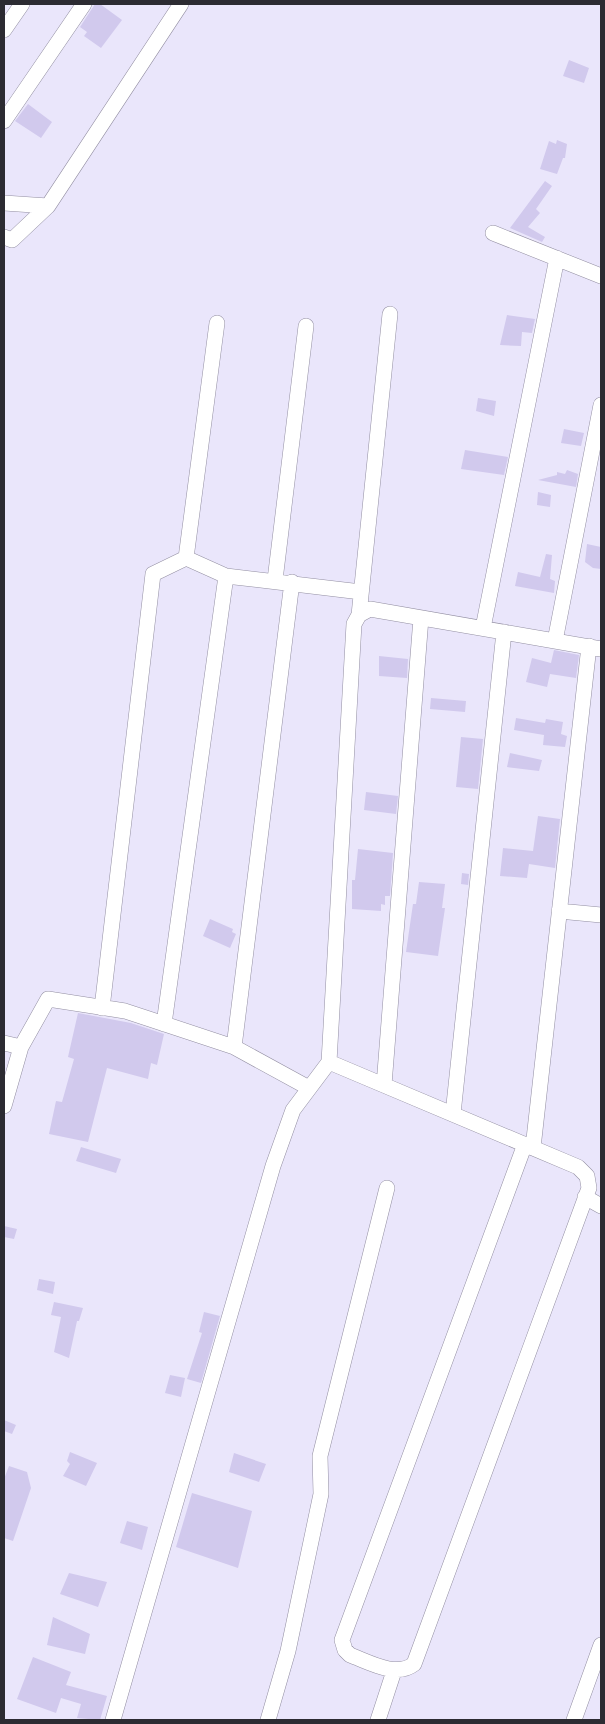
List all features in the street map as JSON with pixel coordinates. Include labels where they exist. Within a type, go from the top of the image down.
[{"type":"street","points":[[4,30],[22,4]]},
{"type":"street","points":[[4,121],[84,4]]},
{"type":"street","points":[[4,237],[12,240],[48,206],[181,4]]},
{"type":"street","points":[[4,203],[48,206]]},
{"type":"street","points":[[493,233],[601,276]]},
{"type":"street","points":[[483,628],[557,258]]},
{"type":"street","points":[[113,1720],[273,1166],[293,1110],[329,1062],[354,624],[359,615],[390,314]]},
{"type":"street","points":[[186,558],[217,323]]},
{"type":"street","points":[[275,580],[306,326]]},
{"type":"street","points":[[555,641],[601,405]]},
{"type":"street","points":[[186,558],[226,576],[292,582],[361,592]]},
{"type":"street","points":[[102,1008],[153,574],[186,558]]},
{"type":"street","points":[[164,1024],[226,576]]},
{"type":"street","points":[[234,1047],[292,582]]},
{"type":"street","points":[[329,1062],[529,1146],[578,1167],[586,1176],[589,1188],[414,1664],[406,1670],[394,1671],[350,1655],[345,1650],[342,1640],[529,1146],[595,648],[370,609],[359,615]]},
{"type":"street","points":[[384,1085],[422,618]]},
{"type":"street","points":[[453,1114],[504,632]]},
{"type":"street","points":[[559,911],[601,915]]},
{"type":"street","points":[[4,1106],[21,1047],[48,999],[125,1011],[234,1047],[309,1088]]},
{"type":"street","points":[[4,1043],[21,1047]]},
{"type":"street","points":[[268,1720],[288,1651],[321,1494],[320,1456],[386,1188]]},
{"type":"street","points":[[585,1197],[601,1206]]},
{"type":"street","points":[[574,1720],[601,1645]]},
{"type":"street","points":[[378,1720],[394,1671]]},
{"type":"building","points":[[95,4],[100,4],[122,20],[101,48],[84,36],[87,32],[80,27]]},
{"type":"building","points":[[569,60],[589,68],[584,83],[563,76]]},
{"type":"building","points":[[28,104],[52,122],[41,138],[15,121]]},
{"type":"building","points":[[557,140],[567,144],[565,158],[563,158],[557,174],[540,169],[549,141],[556,144]]},
{"type":"building","points":[[545,181],[552,186],[536,209],[540,213],[528,227],[545,237],[542,242],[510,228]]},
{"type":"building","points":[[507,315],[535,319],[532,333],[522,332],[521,346],[500,345]]},
{"type":"building","points":[[478,398],[496,401],[494,416],[476,411]]},
{"type":"building","points":[[564,429],[584,433],[581,446],[561,443]]},
{"type":"building","points":[[465,450],[508,457],[504,475],[461,469]]},
{"type":"building","points":[[567,470],[578,474],[576,487],[538,480],[557,475],[557,472],[565,474]]},
{"type":"building","points":[[538,492],[551,495],[550,507],[537,505]]},
{"type":"building","points":[[587,544],[601,547],[601,569],[593,568],[585,562]]},
{"type":"building","points":[[546,554],[552,555],[550,579],[555,581],[554,593],[515,586],[518,572],[540,577]]},
{"type":"building","points":[[554,650],[579,655],[576,678],[550,674],[547,687],[526,682],[532,658],[551,663]]},
{"type":"building","points":[[379,656],[408,659],[407,678],[379,676]]},
{"type":"building","points":[[431,698],[466,701],[465,712],[430,709]]},
{"type":"building","points":[[516,718],[545,723],[546,719],[563,722],[561,734],[567,736],[565,747],[543,745],[544,735],[514,730]]},
{"type":"building","points":[[461,737],[483,739],[478,789],[456,787]]},
{"type":"building","points":[[510,753],[542,760],[539,771],[507,767]]},
{"type":"building","points":[[366,792],[398,796],[396,814],[364,810]]},
{"type":"building","points":[[538,816],[560,819],[555,868],[529,864],[527,878],[500,876],[503,848],[533,851]]},
{"type":"building","points":[[358,849],[393,853],[390,896],[385,896],[385,905],[381,904],[381,911],[352,909],[352,880],[355,880]]},
{"type":"building","points":[[462,873],[469,874],[468,885],[461,884]]},
{"type":"building","points":[[419,882],[445,884],[442,908],[445,908],[438,956],[406,952],[413,904],[416,904]]},
{"type":"building","points":[[210,919],[233,929],[232,932],[236,934],[230,948],[203,936]]},
{"type":"building","points":[[78,1013],[131,1023],[164,1034],[157,1065],[151,1063],[148,1079],[107,1068],[88,1142],[49,1134],[56,1101],[62,1102],[74,1059],[68,1057]]},
{"type":"building","points":[[81,1147],[121,1159],[116,1173],[76,1161]]},
{"type":"building","points":[[4,1226],[17,1229],[14,1239],[4,1237]]},
{"type":"building","points":[[39,1279],[55,1282],[53,1294],[37,1290]]},
{"type":"building","points":[[54,1302],[83,1308],[79,1321],[77,1321],[69,1358],[54,1352],[61,1317],[51,1315]]},
{"type":"building","points":[[204,1312],[220,1316],[201,1383],[187,1379],[202,1333],[199,1332]]},
{"type":"building","points":[[170,1375],[185,1378],[181,1397],[165,1393]]},
{"type":"building","points":[[4,1420],[16,1425],[12,1434],[4,1431]]},
{"type":"building","points":[[70,1452],[97,1463],[86,1486],[63,1476],[70,1464],[67,1461]]},
{"type":"building","points":[[234,1453],[266,1464],[259,1482],[229,1472]]},
{"type":"building","points":[[9,1466],[27,1472],[31,1488],[13,1541],[4,1538],[4,1479]]},
{"type":"building","points":[[192,1493],[252,1511],[238,1568],[176,1547]]},
{"type":"building","points":[[127,1521],[148,1527],[142,1550],[120,1543]]},
{"type":"building","points":[[69,1573],[107,1582],[98,1607],[60,1594]]},
{"type":"building","points":[[53,1617],[90,1634],[85,1654],[47,1645]]},
{"type":"building","points":[[33,1657],[71,1672],[66,1685],[107,1696],[100,1720],[77,1718],[81,1704],[61,1698],[56,1713],[17,1699]]}]
